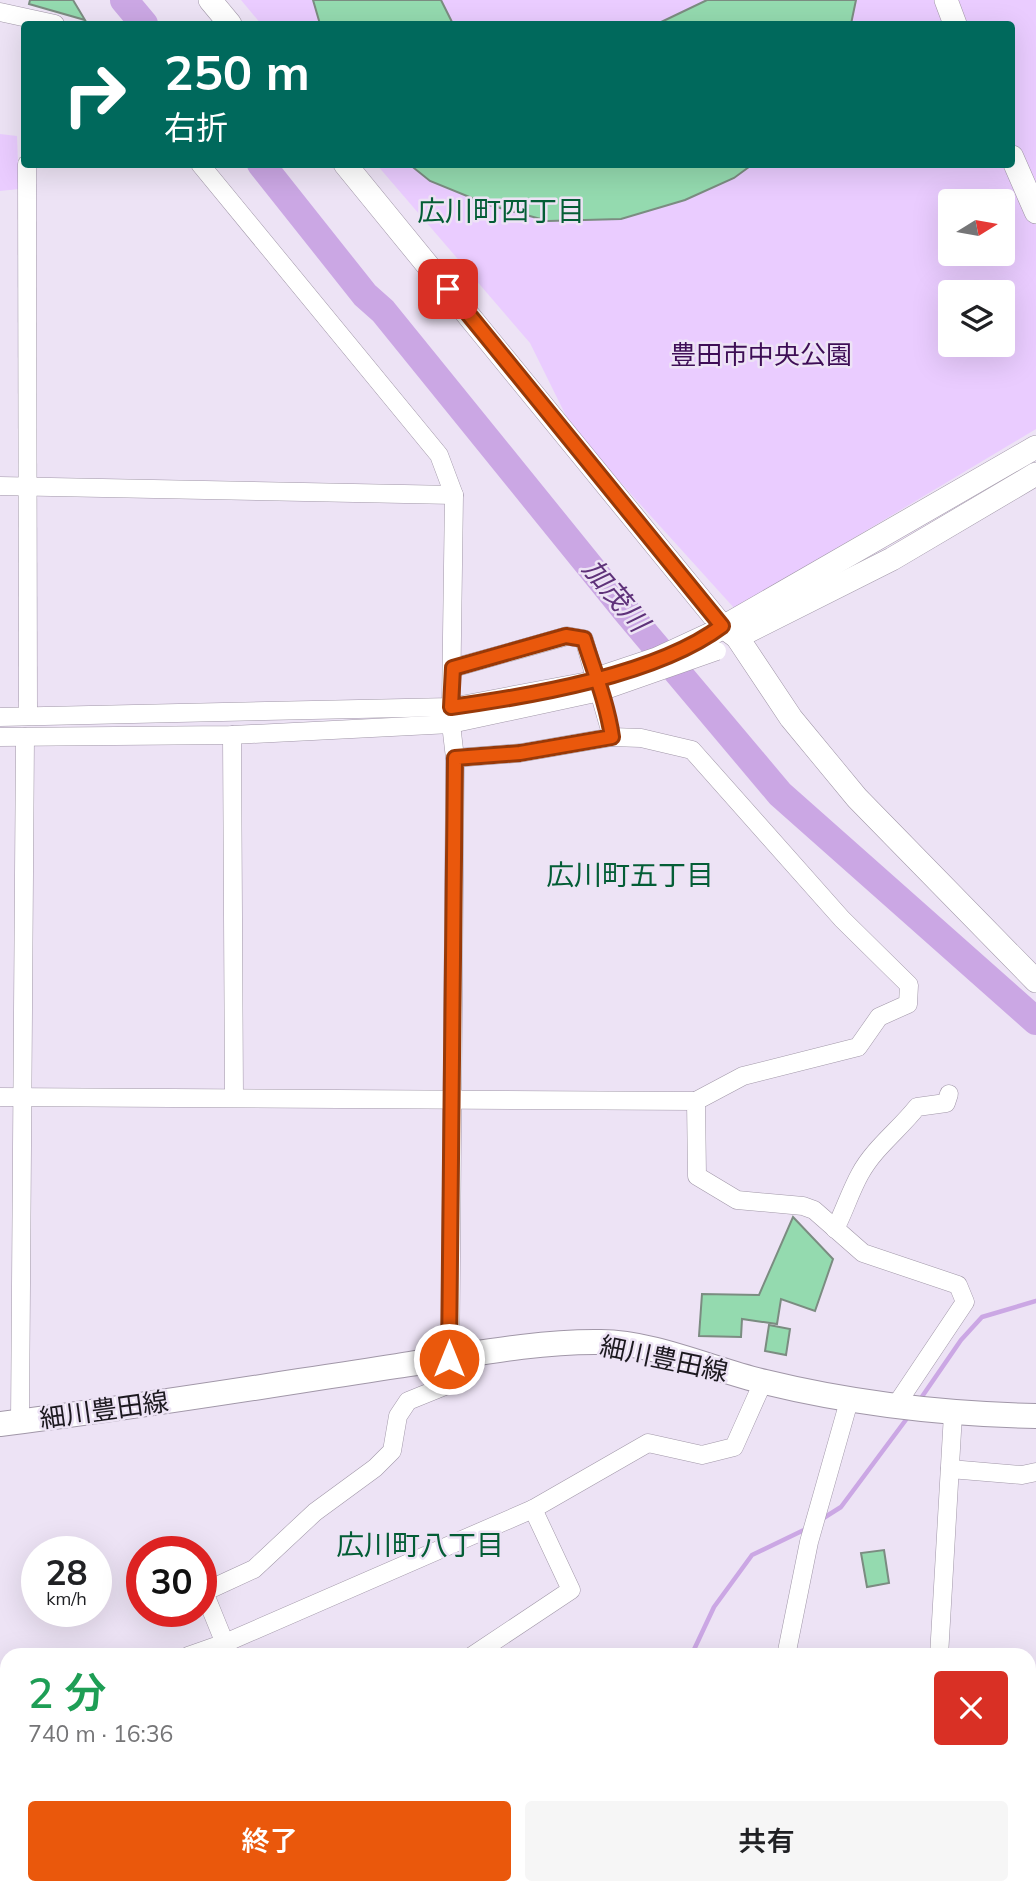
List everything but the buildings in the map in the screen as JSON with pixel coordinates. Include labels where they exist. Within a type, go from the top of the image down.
[{"type":"main road","name":"細川豊田線","points":[[10,1423],[570,1342],[603,1342],[638,1347],[763,1382],[849,1401],[953,1414],[1036,1416]]},
{"type":"street","points":[[210,0],[228,21]]},
{"type":"street","points":[[946,0],[954,21]]},
{"type":"street","points":[[0,12],[24,21]]},
{"type":"street","points":[[1015,164],[1036,212]]},
{"type":"street","points":[[27,168],[28,716]]},
{"type":"street","points":[[203,168],[439,455],[454,495],[451,716],[455,758],[450,1384],[408,1401],[398,1416],[392,1451],[375,1468],[315,1512],[254,1569],[204,1592],[228,1648]]},
{"type":"street","points":[[348,168],[722,637],[857,798],[1036,981]]},
{"type":"street","points":[[722,637],[801,585],[1036,447]]},
{"type":"street","points":[[0,737],[232,735],[451,716],[597,686],[657,659],[722,637],[892,559],[1036,474]]},
{"type":"street","points":[[0,486],[454,495]]},
{"type":"street","points":[[453,668],[566,636],[584,639],[612,737]]},
{"type":"street","points":[[0,717],[451,716]]},
{"type":"street","points":[[232,735],[234,1097]]},
{"type":"street","points":[[10,1423],[20,1097],[26,737]]},
{"type":"street","points":[[0,1097],[452,1097],[696,1101],[743,1076],[858,1048],[878,1017],[908,1004],[909,985],[842,919],[692,750],[641,738],[612,737],[520,753],[455,758]]},
{"type":"street","points":[[835,1229],[849,1203],[859,1175],[880,1146],[897,1132],[917,1107],[946,1103],[949,1094]]},
{"type":"street","points":[[696,1101],[697,1176],[737,1200],[803,1206],[814,1210],[872,1257],[958,1285],[965,1302],[894,1408]]},
{"type":"street","points":[[230,1648],[533,1508],[648,1443],[702,1455],[734,1447],[763,1382]]},
{"type":"street","points":[[788,1648],[810,1538],[849,1401]]},
{"type":"street","points":[[939,1648],[953,1414]]},
{"type":"street","points":[[950,1469],[1022,1475],[1036,1472]]},
{"type":"street","points":[[484,1648],[571,1590],[533,1508]]},
{"type":"green space","name":"豊田市中央公園","points":[[241,0],[1036,0],[1036,429],[735,609],[573,430],[530,343],[380,168],[1015,168],[1015,21],[258,21]]},
{"type":"green space","points":[[0,134],[17,136],[19,189],[0,191]]},
{"type":"waterway","name":"加茂川","points":[[124,0],[142,21]]},
{"type":"waterway","name":"加茂川","points":[[264,168],[365,295],[383,311],[626,611],[780,794],[1036,1021]]},
{"type":"waterway","points":[[919,1401],[961,1340],[982,1317],[1036,1301]]},
{"type":"waterway","points":[[822,1519],[841,1507],[908,1417]]},
{"type":"waterway","points":[[695,1648],[714,1607],[752,1555],[806,1529]]},
{"type":"district","name":"広川町四丁目","points":[[501,211]]},
{"type":"district","name":"広川町五丁目","points":[[630,875]]},
{"type":"district","name":"広川町八丁目","points":[[420,1545]]},
{"type":"route","points":[[448,289],[722,626],[711,634],[657,659],[615,673],[594,680],[484,703],[451,707],[453,668],[566,636],[584,639],[591,659],[597,679],[610,720],[612,737],[520,753],[455,758],[449,1359]]}]
